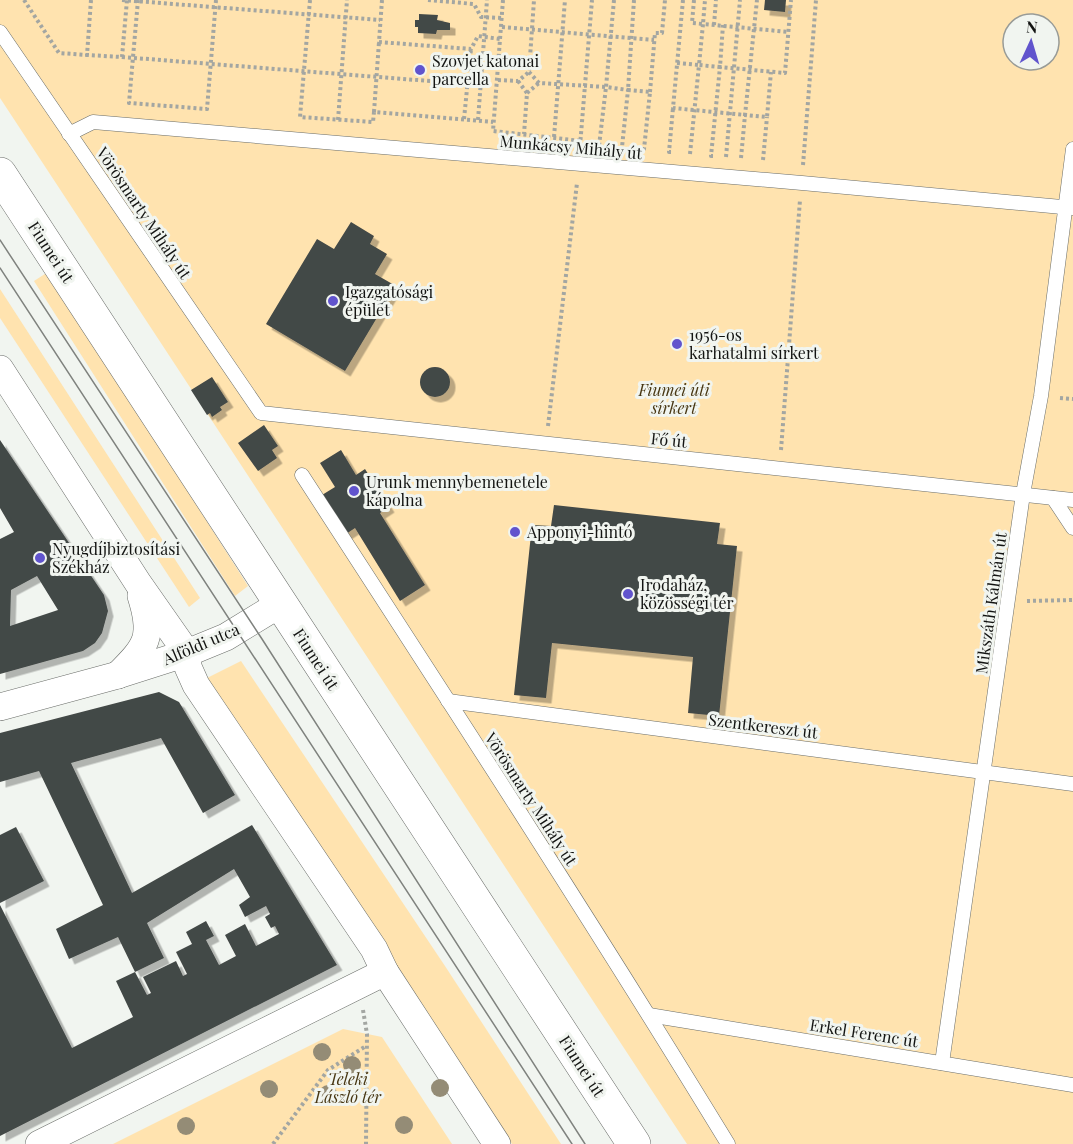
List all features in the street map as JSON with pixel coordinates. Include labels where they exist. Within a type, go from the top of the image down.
[{"type":"main road","name":"Fiumei út","points":[[0,174],[634,1144]]},
{"type":"street","points":[[0,369],[138,583],[187,654],[188,667],[196,685],[374,949],[385,972],[497,1144]]},
{"type":"street","name":"Alföldi utca","points":[[118,675],[140,653],[146,640],[148,627],[138,583]]},
{"type":"street","name":"Alföldi utca","points":[[0,707],[187,654],[226,637],[280,604]]},
{"type":"street","points":[[39,1144],[385,972]]},
{"type":"lane","name":"Vörösmarty Mihály út","points":[[0,32],[261,413]]},
{"type":"lane","name":"Munkácsy Mihály út","points":[[69,134],[93,122],[1069,208]]},
{"type":"lane","name":"Mikszáth Kálmán út","points":[[942,1063],[1023,494],[1041,396],[1069,208],[1073,149]]},
{"type":"lane","name":"Fő út","points":[[261,413],[1073,500]]},
{"type":"lane","name":"Vörösmarty Mihály út","points":[[302,475],[649,1014],[728,1144]]},
{"type":"lane","points":[[1053,498],[1073,528]]},
{"type":"lane","name":"Szentkereszt út","points":[[448,701],[1073,784]]},
{"type":"lane","name":"Erkel Ferenc út","points":[[649,1014],[1073,1085]]},
{"type":"path","points":[[24,0],[59,53],[468,84]]},
{"type":"path","points":[[87,55],[92,0]]},
{"type":"path","points":[[123,0],[380,20]]},
{"type":"path","points":[[122,57],[127,0]]},
{"type":"path","points":[[138,1],[129,103],[207,109],[216,0]]},
{"type":"path","points":[[310,0],[300,117],[373,122],[382,0]]},
{"type":"path","points":[[338,120],[346,0]]},
{"type":"path","points":[[428,0],[474,2],[481,17],[502,18]]},
{"type":"path","points":[[478,120],[487,0]]},
{"type":"path","points":[[503,0],[493,131],[580,139],[585,145]]},
{"type":"path","points":[[534,0],[529,72],[539,83]]},
{"type":"path","points":[[554,137],[565,0]]},
{"type":"path","points":[[546,444],[579,165],[592,0]]},
{"type":"path","points":[[592,145],[600,146],[614,0]]},
{"type":"path","points":[[612,147],[623,147],[634,0]]},
{"type":"path","points":[[633,148],[644,149],[654,40],[655,33],[662,33],[665,0]]},
{"type":"path","points":[[683,0],[669,152],[690,154],[705,0]]},
{"type":"path","points":[[692,23],[694,0]]},
{"type":"path","points":[[714,25],[716,0]]},
{"type":"path","points":[[726,157],[741,0]]},
{"type":"path","points":[[741,158],[757,0]]},
{"type":"path","points":[[677,63],[785,73],[791,0]]},
{"type":"path","points":[[780,468],[816,0]]},
{"type":"path","points":[[681,22],[789,32]]},
{"type":"path","points":[[723,26],[711,156],[764,160],[771,72]]},
{"type":"path","points":[[501,27],[654,40]]},
{"type":"path","points":[[464,119],[471,49],[478,36],[500,39]]},
{"type":"path","points":[[379,42],[471,49]]},
{"type":"path","points":[[498,80],[518,81],[529,72]]},
{"type":"path","points":[[518,81],[527,93],[524,134]]},
{"type":"path","points":[[527,93],[539,83],[650,92]]},
{"type":"path","points":[[673,108],[767,117]]},
{"type":"path","points":[[374,112],[494,122]]},
{"type":"path","points":[[1008,601],[1073,600]]},
{"type":"path","points":[[360,986],[367,1046],[366,1144]]},
{"type":"path","points":[[273,1144],[327,1070],[367,1046]]},
{"type":"green space","name":"Fiumei úti sírkert","points":[[0,0],[1073,0],[1073,1144],[687,1144],[0,98]]},
{"type":"green space","points":[[48,272],[248,586],[235,596],[34,281]]},
{"type":"green space","points":[[0,289],[200,598],[189,607],[0,318]]},
{"type":"green space","points":[[241,661],[561,1144],[512,1144],[207,678]]},
{"type":"green space","name":"Teleki László tér","points":[[343,1029],[382,1037],[452,1144],[113,1144]]},
{"type":"building","points":[[765,0],[786,0],[785,12],[764,10]]},
{"type":"building","points":[[419,14],[438,15],[437,20],[450,23],[450,30],[437,30],[436,34],[418,33],[415,20],[419,20]]},
{"type":"building","name":"Igazgatósági épület","points":[[351,222],[374,236],[370,244],[387,254],[375,274],[396,286],[345,371],[266,324],[317,239],[334,249]]},
{"type":"building","points":[[435,367],[441,368],[449,376],[449,388],[441,396],[435,397],[429,396],[421,388],[420,382],[421,376],[429,368]]},
{"type":"building","points":[[212,377],[228,402],[220,407],[222,410],[212,417],[210,413],[207,415],[191,390]]},
{"type":"building","points":[[264,425],[278,446],[272,450],[277,458],[258,471],[238,443]]},
{"type":"building","name":"Nyugdíjbiztosítási Székház","points":[[0,440],[104,595],[108,611],[102,633],[95,643],[83,651],[0,674],[0,539],[14,532],[0,508]],"holes":[[[37,576],[58,610],[10,626],[11,590]]]},
{"type":"building","points":[[341,450],[356,475],[365,469],[389,507],[380,513],[425,585],[400,601],[355,528],[346,534],[322,495],[335,487],[320,463]]},
{"type":"building","name":"Irodaház, közösségi tér","points":[[554,505],[720,523],[717,544],[737,546],[719,716],[688,713],[693,657],[552,643],[546,698],[514,695],[532,525],[551,526]]},
{"type":"building","points":[[159,692],[179,702],[235,795],[203,813],[161,738],[71,763],[132,893],[252,825],[337,965],[0,1136],[0,905],[72,1048],[133,1017],[116,981],[135,972],[118,937],[69,959],[56,929],[103,905],[39,771],[0,782],[0,733]],"holes":[[[234,869],[250,897],[239,905],[245,917],[266,906],[270,914],[265,917],[271,928],[275,926],[279,934],[256,946],[245,924],[225,935],[236,956],[219,965],[206,940],[214,936],[206,921],[186,932],[192,944],[176,952],[187,974],[183,976],[176,961],[143,977],[151,993],[147,995],[135,972],[164,958],[147,923]]]},
{"type":"building","points":[[16,827],[44,881],[0,903],[0,835]]},
{"type":"tram line","points":[[0,240],[262,639],[585,1144]]},
{"type":"tram line","points":[[0,268],[572,1144]]},
{"type":"place","name":"Szovjet katonai parcella","points":[[420,70]]},
{"type":"place","name":"Igazgatósági épület","points":[[333,301]]},
{"type":"place","name":"1956-os karhatalmi sírkert","points":[[677,344]]},
{"type":"place","name":"Urunk mennybemenetele kápolna","points":[[354,491]]},
{"type":"place","name":"Apponyi-hintó","points":[[515,532]]},
{"type":"place","name":"Nyugdíjbiztosítási Székház","points":[[40,558]]},
{"type":"place","name":"Irodaház, közösségi tér","points":[[628,594]]}]
